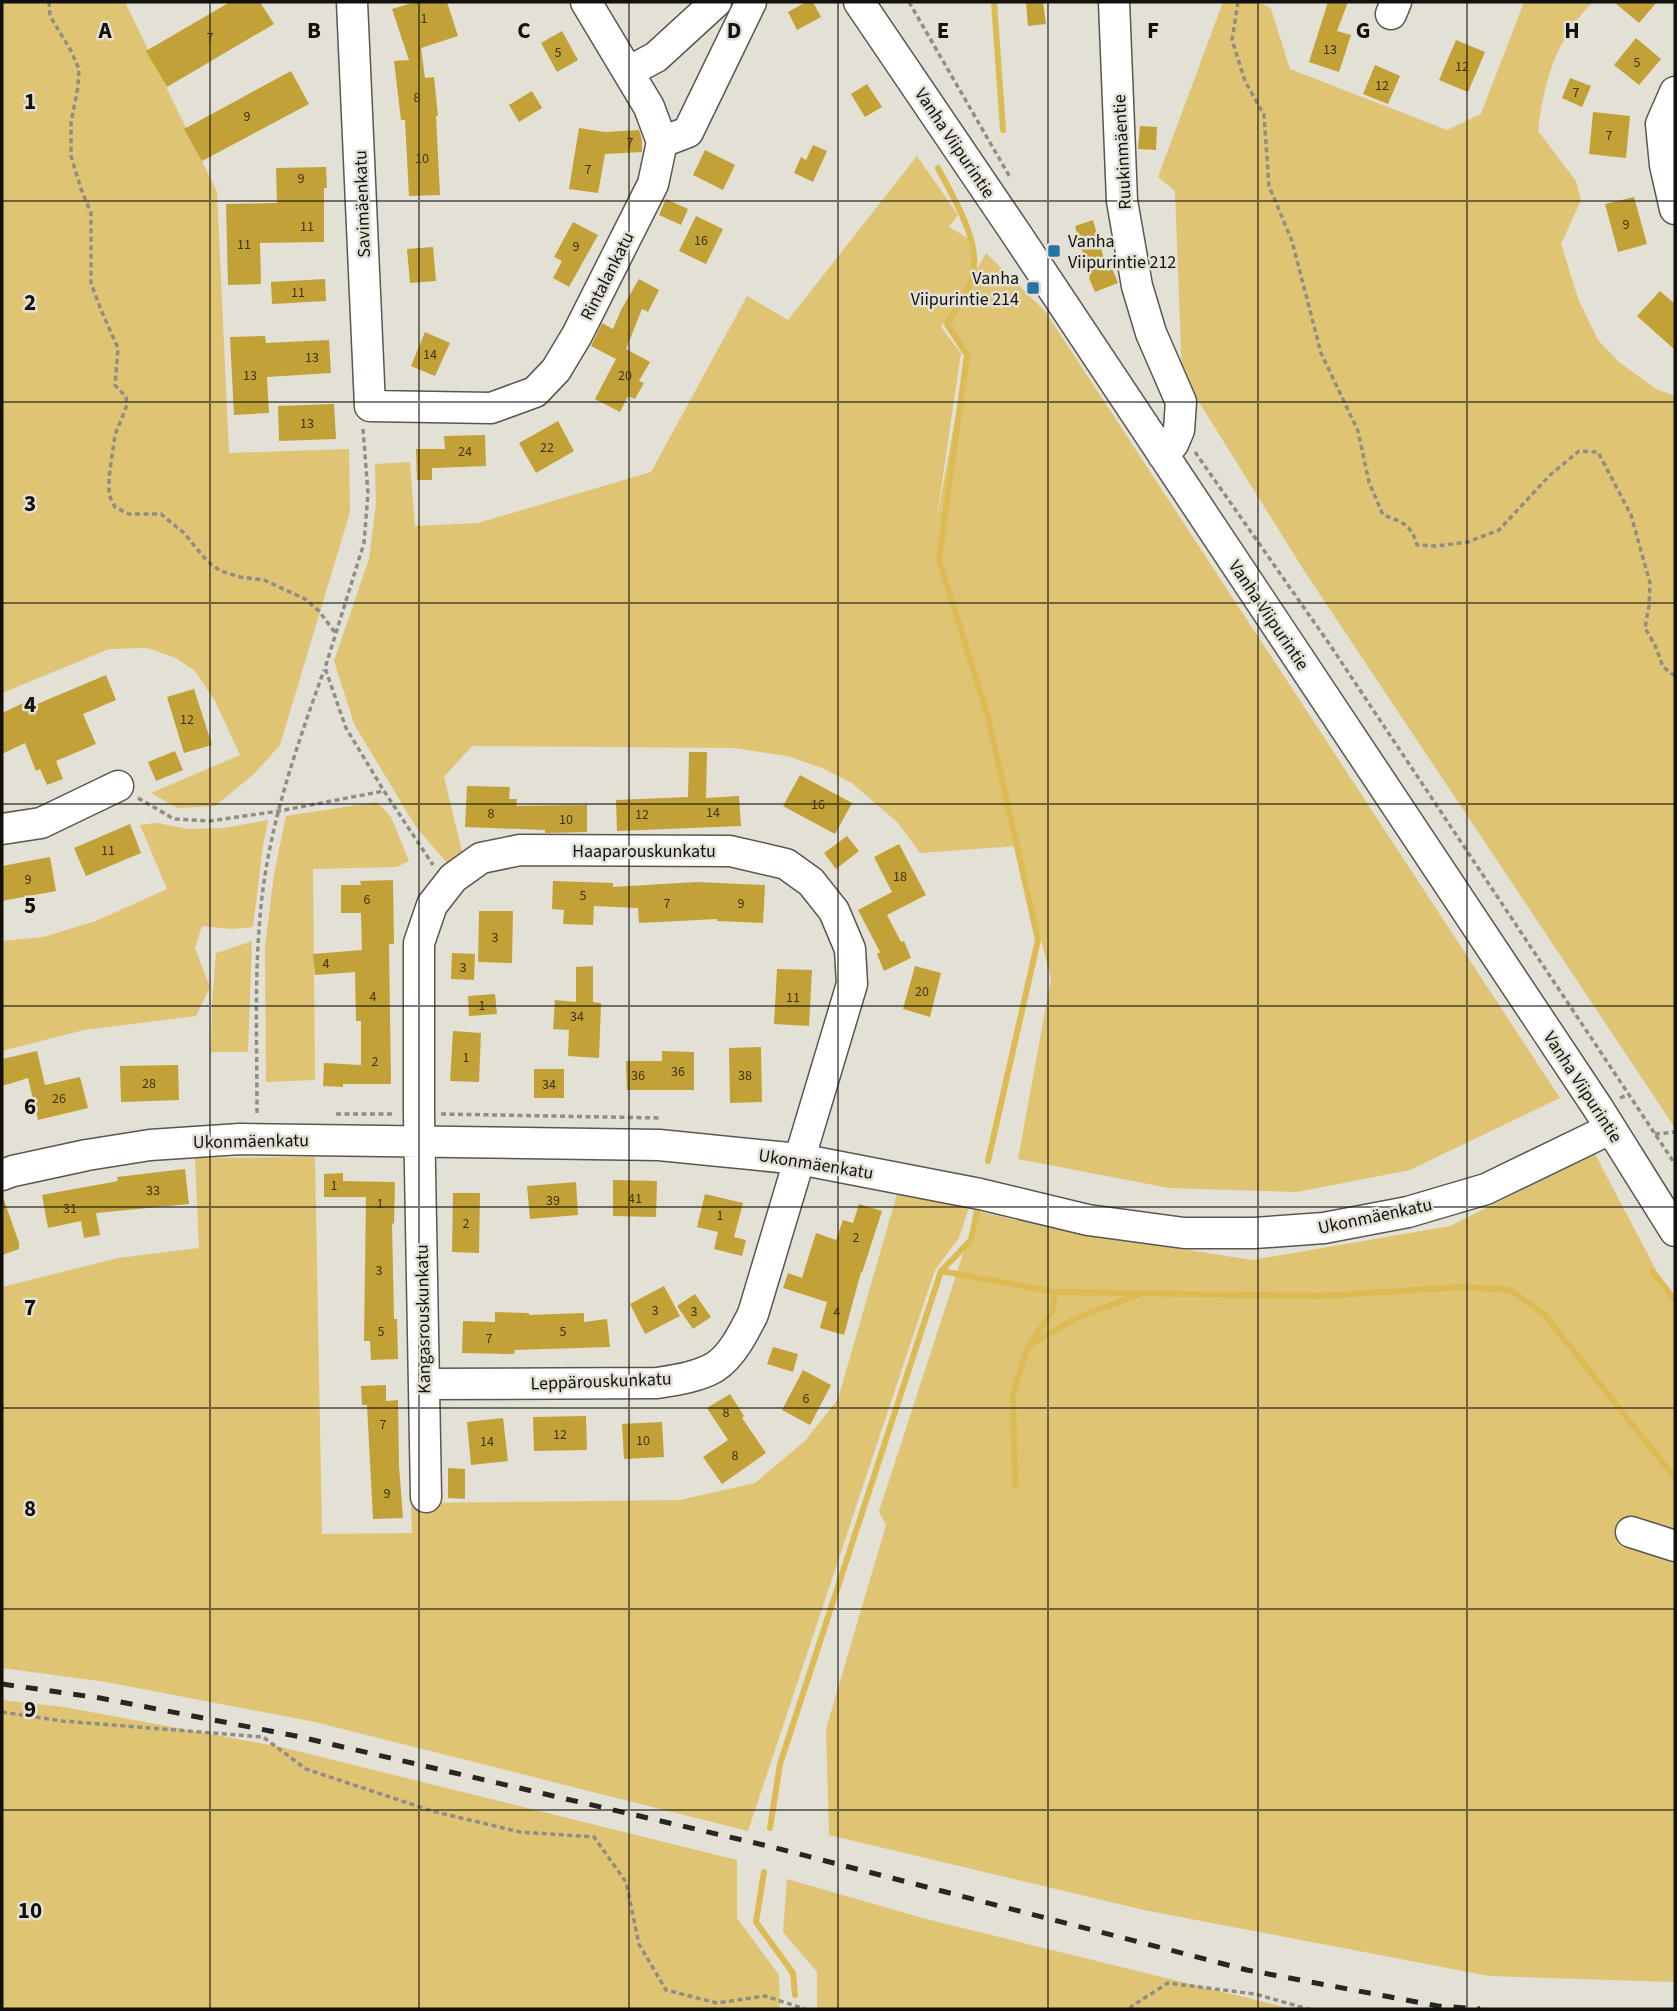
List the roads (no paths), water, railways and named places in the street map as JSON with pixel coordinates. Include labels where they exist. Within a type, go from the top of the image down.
[{"type":"street","name":"Savimäenkatu","points":[[352,2],[366,416]]},
{"type":"street","points":[[586,2],[649,107],[662,142],[688,132],[751,2]]},
{"type":"street","points":[[628,72],[656,57],[716,2]]},
{"type":"street","name":"Vanha Viipurintie","points":[[859,2],[1163,455],[1675,1231]]},
{"type":"street","name":"Ruukinmäentie","points":[[1114,2],[1122,201],[1137,286],[1151,333],[1181,402],[1179,430],[1174,444],[1163,455]]},
{"type":"street","points":[[1675,92],[1661,124],[1665,165],[1675,209]]},
{"type":"street","name":"Rintalankatu","points":[[366,416],[491,408],[535,392],[556,370],[577,335],[642,208],[653,184],[662,142]]},
{"type":"street","points":[[2,829],[41,823],[118,786]]},
{"type":"street","name":"Haaparouskunkatu","points":[[420,1140],[419,943],[432,905],[453,878],[481,858],[520,850],[730,851],[786,864],[810,882],[834,911],[850,949],[852,984],[799,1159]]},
{"type":"street","name":"Ukonmäenkatu","points":[[2,1175],[88,1155],[150,1145],[240,1139],[659,1144],[799,1159],[980,1194],[1088,1220],[1184,1233],[1254,1233],[1324,1228],[1408,1212],[1486,1189],[1610,1129]]},
{"type":"street","name":"Kangasrouskunkatu","points":[[420,1140],[426,1497]]},
{"type":"street","name":"Leppärouskunkatu","points":[[424,1384],[657,1383],[687,1378],[716,1366],[738,1342],[753,1314],[799,1159]]},
{"type":"street","points":[[1631,1532],[1675,1546]]},
{"type":"waterway","points":[[994,2],[1003,130]]},
{"type":"waterway","points":[[938,168],[959,208],[971,238],[974,254],[969,287],[947,324],[967,355],[939,560],[987,713],[1038,940],[988,1161]]},
{"type":"waterway","points":[[770,1828],[780,1764],[941,1271],[971,1240],[977,1211]]},
{"type":"waterway","points":[[941,1271],[1055,1292],[1321,1296],[1462,1287],[1510,1290],[1544,1314],[1675,1478]]},
{"type":"waterway","points":[[1652,1271],[1675,1300]]},
{"type":"waterway","points":[[1031,1342],[1052,1312],[1055,1292]]},
{"type":"waterway","points":[[1015,1485],[1013,1394],[1028,1346],[1076,1318],[1138,1295]]},
{"type":"waterway","points":[[764,1872],[756,1922],[793,1973],[795,1995]]},
{"type":"railway","points":[[2,1684],[100,1698],[296,1736],[768,1846],[1247,1970],[1438,2006],[1480,2009]]},
{"type":"place","name":"Vanha Viipurintie 212","points":[[1054,251]]},
{"type":"place","name":"Vanha Viipurintie 214","points":[[1033,288]]}]
